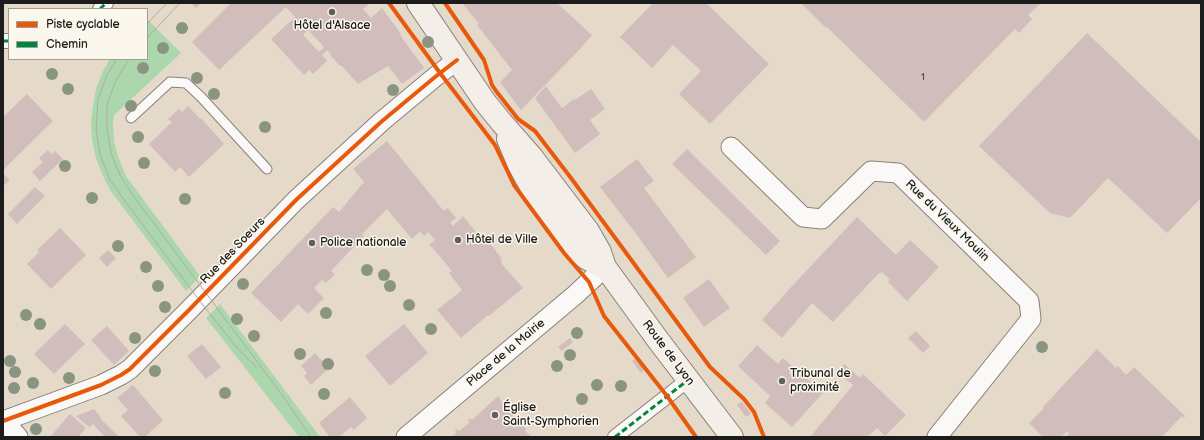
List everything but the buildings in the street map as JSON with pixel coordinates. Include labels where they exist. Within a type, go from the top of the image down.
[{"type":"main road","name":"Route de Lyon","points":[[418,3],[471,83],[502,123],[531,156],[588,231],[600,252],[605,267],[732,437]]},
{"type":"street","name":"Rue des Soeurs","points":[[3,421],[101,385],[121,375],[137,362],[189,310],[296,200],[381,122],[457,60]]},
{"type":"street","name":"Rue du Vieux Moulin","points":[[731,147],[803,217],[822,219],[871,171],[898,173],[1029,301],[1031,319],[937,437]]},
{"type":"street","name":"Place de la Mairie","points":[[406,437],[575,295],[605,267]]},
{"type":"street","points":[[614,437],[688,380]]},
{"type":"street","points":[[3,421],[18,437]]},
{"type":"lane","points":[[131,118],[170,82],[186,83],[201,97],[267,170]]},
{"type":"green space","points":[[148,20],[181,53],[114,115],[113,123],[114,142],[126,176],[200,276],[186,291],[110,190],[102,174],[96,158],[92,140],[91,123],[96,89],[102,73],[109,60],[148,60]]},
{"type":"green space","points":[[220,304],[320,437],[299,437],[206,318]]},
{"type":"tram line","points":[[148,23],[167,3]]},
{"type":"tram line","points":[[148,37],[180,3]]},
{"type":"tram line","points":[[116,60],[107,75],[98,99],[96,129],[100,154],[110,180],[199,300],[237,348],[256,367]]},
{"type":"tram line","points":[[128,60],[115,82],[107,105],[107,129],[111,153],[120,175],[132,194],[285,399],[311,437]]},
{"type":"marked path","points":[[101,8],[106,3]]},
{"type":"marked path","points":[[3,41],[8,41]]},
{"type":"marked path","points":[[615,437],[688,380]]},
{"type":"cycle path","points":[[389,3],[495,145],[514,185],[564,253],[589,282],[604,316],[667,396],[696,437]]},
{"type":"cycle path","points":[[445,3],[484,60],[492,85],[496,91],[518,119],[535,131],[710,367],[744,399],[754,412],[764,437]]},
{"type":"cycle path","points":[[3,421],[101,385],[130,369],[296,200],[381,122],[457,60]]},
{"type":"place","name":"Hôtel d'Alsace","points":[[332,12]]},
{"type":"place","name":"Hôtel de Ville","points":[[458,240]]},
{"type":"place","name":"Police nationale","points":[[312,243]]},
{"type":"place","name":"Tribunal de proximité","points":[[782,381]]},
{"type":"place","name":"Église Saint-Symphorien","points":[[495,415]]}]
